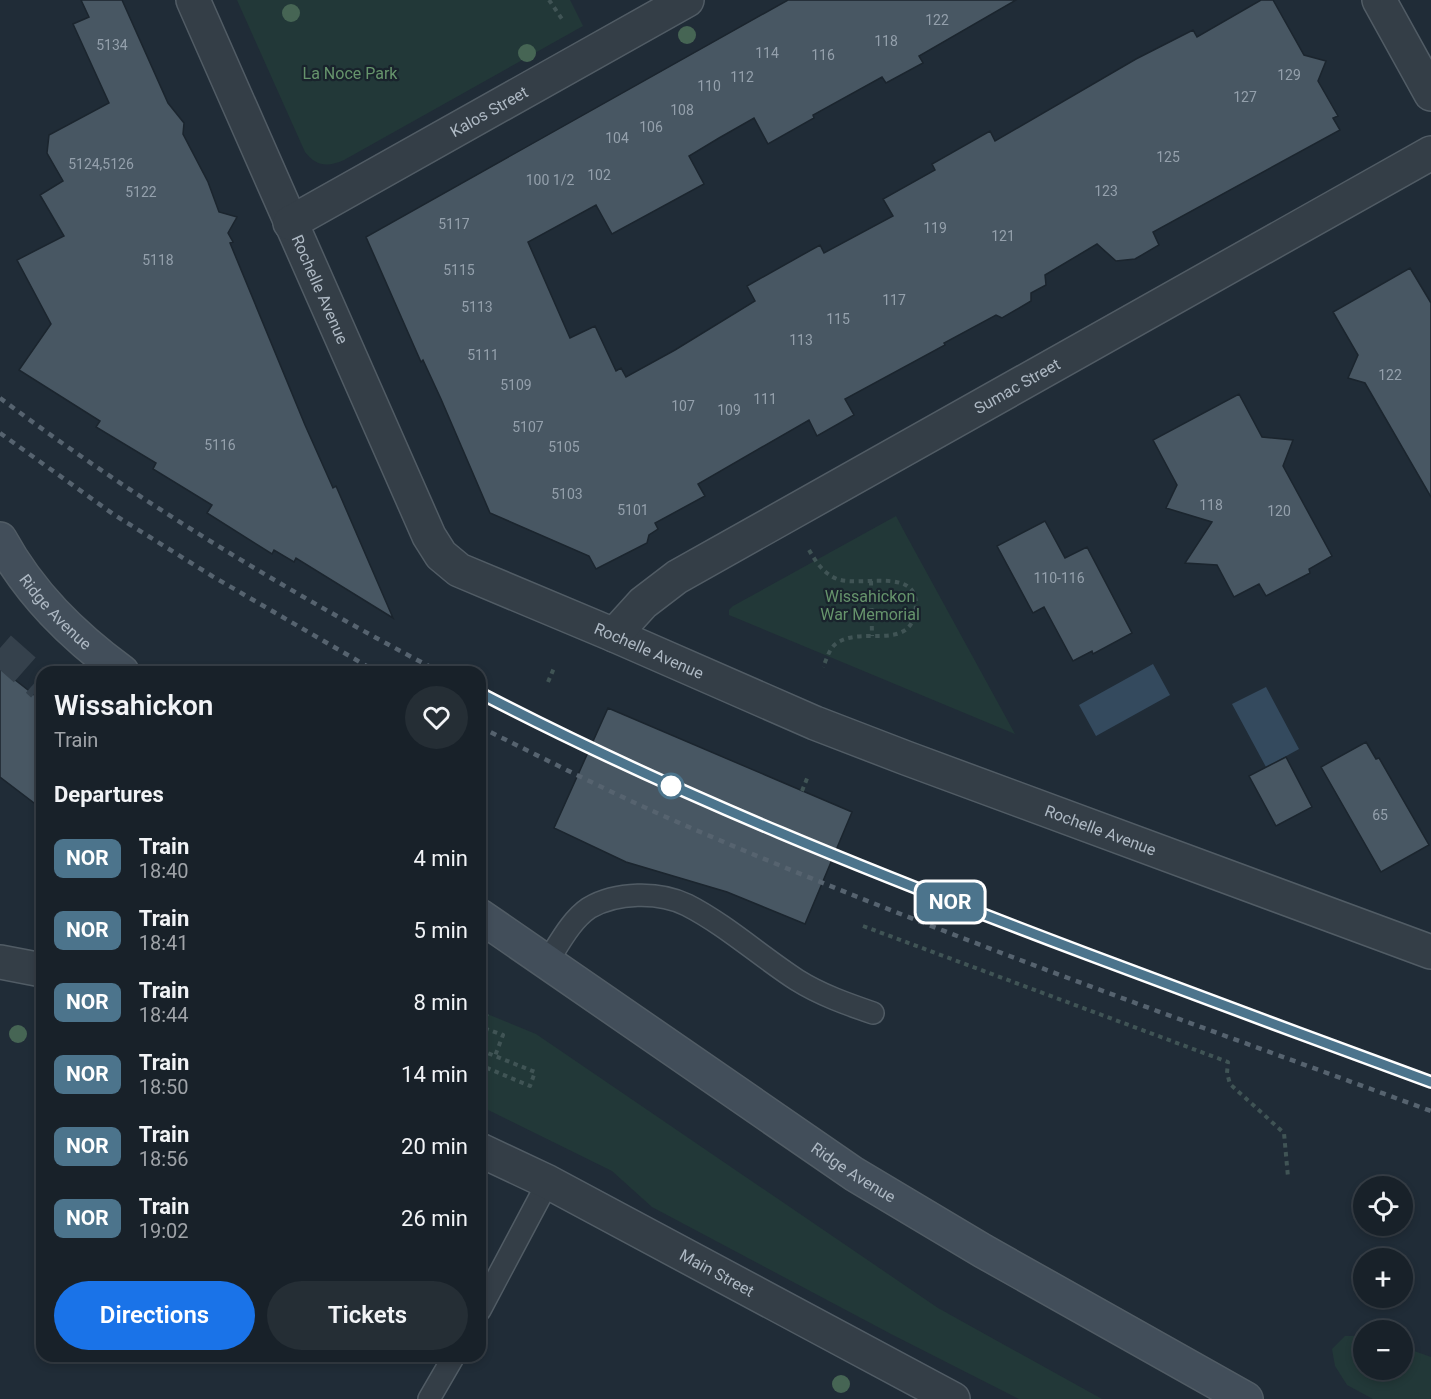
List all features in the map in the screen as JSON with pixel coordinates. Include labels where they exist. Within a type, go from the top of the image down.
[{"type":"main road","name":"Ridge Avenue","points":[[0,539],[32,588],[59,619],[87,647],[114,666]]},
{"type":"main road","name":"Ridge Avenue","points":[[486,920],[854,1174],[983,1251],[1246,1399]]},
{"type":"street","name":"Rochelle Avenue","points":[[193,0],[429,536],[441,555],[459,570],[876,747],[1431,952]]},
{"type":"street","name":"Kalos Street","points":[[290,223],[687,0]]},
{"type":"street","points":[[1379,0],[1431,94]]},
{"type":"street","name":"Sumac Street","points":[[614,635],[643,603],[677,577],[1431,153]]},
{"type":"street","points":[[0,962],[36,969]]},
{"type":"street","name":"Main Street","points":[[486,1153],[548,1182],[953,1399]]},
{"type":"lane","points":[[547,962],[570,927],[589,909],[611,899],[632,896],[653,897],[686,905],[799,981],[830,998],[873,1013]]},
{"type":"lane","points":[[486,1300],[548,1182]]},
{"type":"lane","points":[[429,1399],[451,1362]]},
{"type":"path","points":[[549,0],[564,22]]},
{"type":"path","points":[[809,549],[818,565],[839,580],[894,580],[906,584],[914,595],[916,607],[914,621],[906,632],[895,636],[859,636],[836,644],[823,667]]},
{"type":"path","points":[[871,581],[872,636]]},
{"type":"path","points":[[548,682],[554,668]]},
{"type":"path","points":[[802,790],[808,776]]},
{"type":"path","points":[[863,926],[1228,1062],[1227,1073],[1230,1084],[1284,1133],[1287,1177]]},
{"type":"path","points":[[486,1029],[503,1035],[495,1056]]},
{"type":"path","points":[[486,1052],[535,1072],[530,1086],[486,1068]]},
{"type":"green space","name":"La Noce Park","points":[[237,0],[570,0],[583,26],[344,160],[333,164],[323,164],[314,161],[305,152]]},
{"type":"green space","name":"Wissahickon War Memorial","points":[[896,516],[1015,734],[729,615],[729,610],[733,606]]},
{"type":"green space","points":[[486,1013],[536,1034],[938,1308],[1102,1399],[1019,1399],[652,1207],[612,1171],[486,1109]]},
{"type":"green space","points":[[1345,1336],[1353,1336],[1353,1380],[1413,1380],[1413,1351],[1431,1357],[1431,1399],[1373,1399],[1347,1385],[1335,1366],[1332,1349]]},
{"type":"water","points":[[1153,664],[1170,695],[1096,736],[1079,705]]},
{"type":"water","points":[[1266,687],[1299,749],[1266,767],[1232,704]]},
{"type":"building","points":[[81,0],[122,0],[168,103],[184,123],[183,134],[208,182],[219,212],[237,217],[228,233],[233,242],[230,243],[305,425],[333,488],[336,486],[393,618],[296,558],[294,562],[274,550],[272,554],[207,513],[212,505],[153,469],[156,463],[96,427],[100,421],[19,370],[51,324],[17,260],[64,236],[40,195],[63,181],[47,153],[49,135],[109,103],[73,24],[89,17]]},
{"type":"building","points":[[788,0],[1016,0],[919,56],[923,63],[886,83],[882,77],[813,115],[814,118],[768,144],[754,118],[719,138],[689,156],[704,184],[612,234],[596,205],[528,242],[570,338],[595,326],[616,371],[621,368],[626,377],[755,301],[747,286],[820,245],[824,253],[893,216],[883,199],[935,170],[932,164],[990,131],[995,141],[1136,59],[1193,30],[1197,37],[1261,0],[1273,0],[1304,55],[1326,61],[1318,81],[1338,116],[1333,118],[1340,130],[1153,232],[1159,245],[1135,259],[1116,261],[1097,244],[1045,275],[1046,285],[1031,293],[1031,301],[1002,318],[996,315],[845,399],[854,415],[817,436],[809,420],[698,484],[705,496],[655,523],[658,529],[649,535],[647,543],[596,569],[589,556],[490,513],[441,399],[423,360],[421,362],[366,237]]},
{"type":"building","points":[[1410,268],[1431,303],[1431,497],[1365,383],[1348,378],[1358,355],[1333,312]]},
{"type":"building","points":[[1239,394],[1262,437],[1293,440],[1283,466],[1332,556],[1309,569],[1310,573],[1266,596],[1259,584],[1234,597],[1217,565],[1185,563],[1212,522],[1166,508],[1177,485],[1153,440]]},
{"type":"building","points":[[1045,521],[1065,558],[1087,547],[1132,633],[1093,654],[1092,651],[1073,661],[1044,607],[1033,613],[997,546]]},
{"type":"building","points":[[0,668],[36,696],[36,804],[0,777]]},
{"type":"building","points":[[608,708],[852,812],[805,924],[727,892],[626,862],[554,828]]},
{"type":"building","points":[[1366,742],[1376,759],[1379,758],[1429,845],[1381,872],[1321,767]]},
{"type":"building","points":[[1286,757],[1312,807],[1276,826],[1249,776]]},
{"type":"tunnel","points":[[0,648],[36,680]]},
{"type":"railway","points":[[0,398],[105,473],[214,544],[326,610],[429,666]]},
{"type":"railway","points":[[0,433],[113,514],[212,576],[367,666]]},
{"type":"railway","points":[[486,696],[595,751],[830,855],[1069,949],[1431,1082]]},
{"type":"railway","points":[[486,730],[650,810],[862,899],[1051,972],[1431,1111]]},
{"type":"train","name":"NOR","points":[[486,696],[573,740],[773,831],[995,920],[1431,1082]]}]
